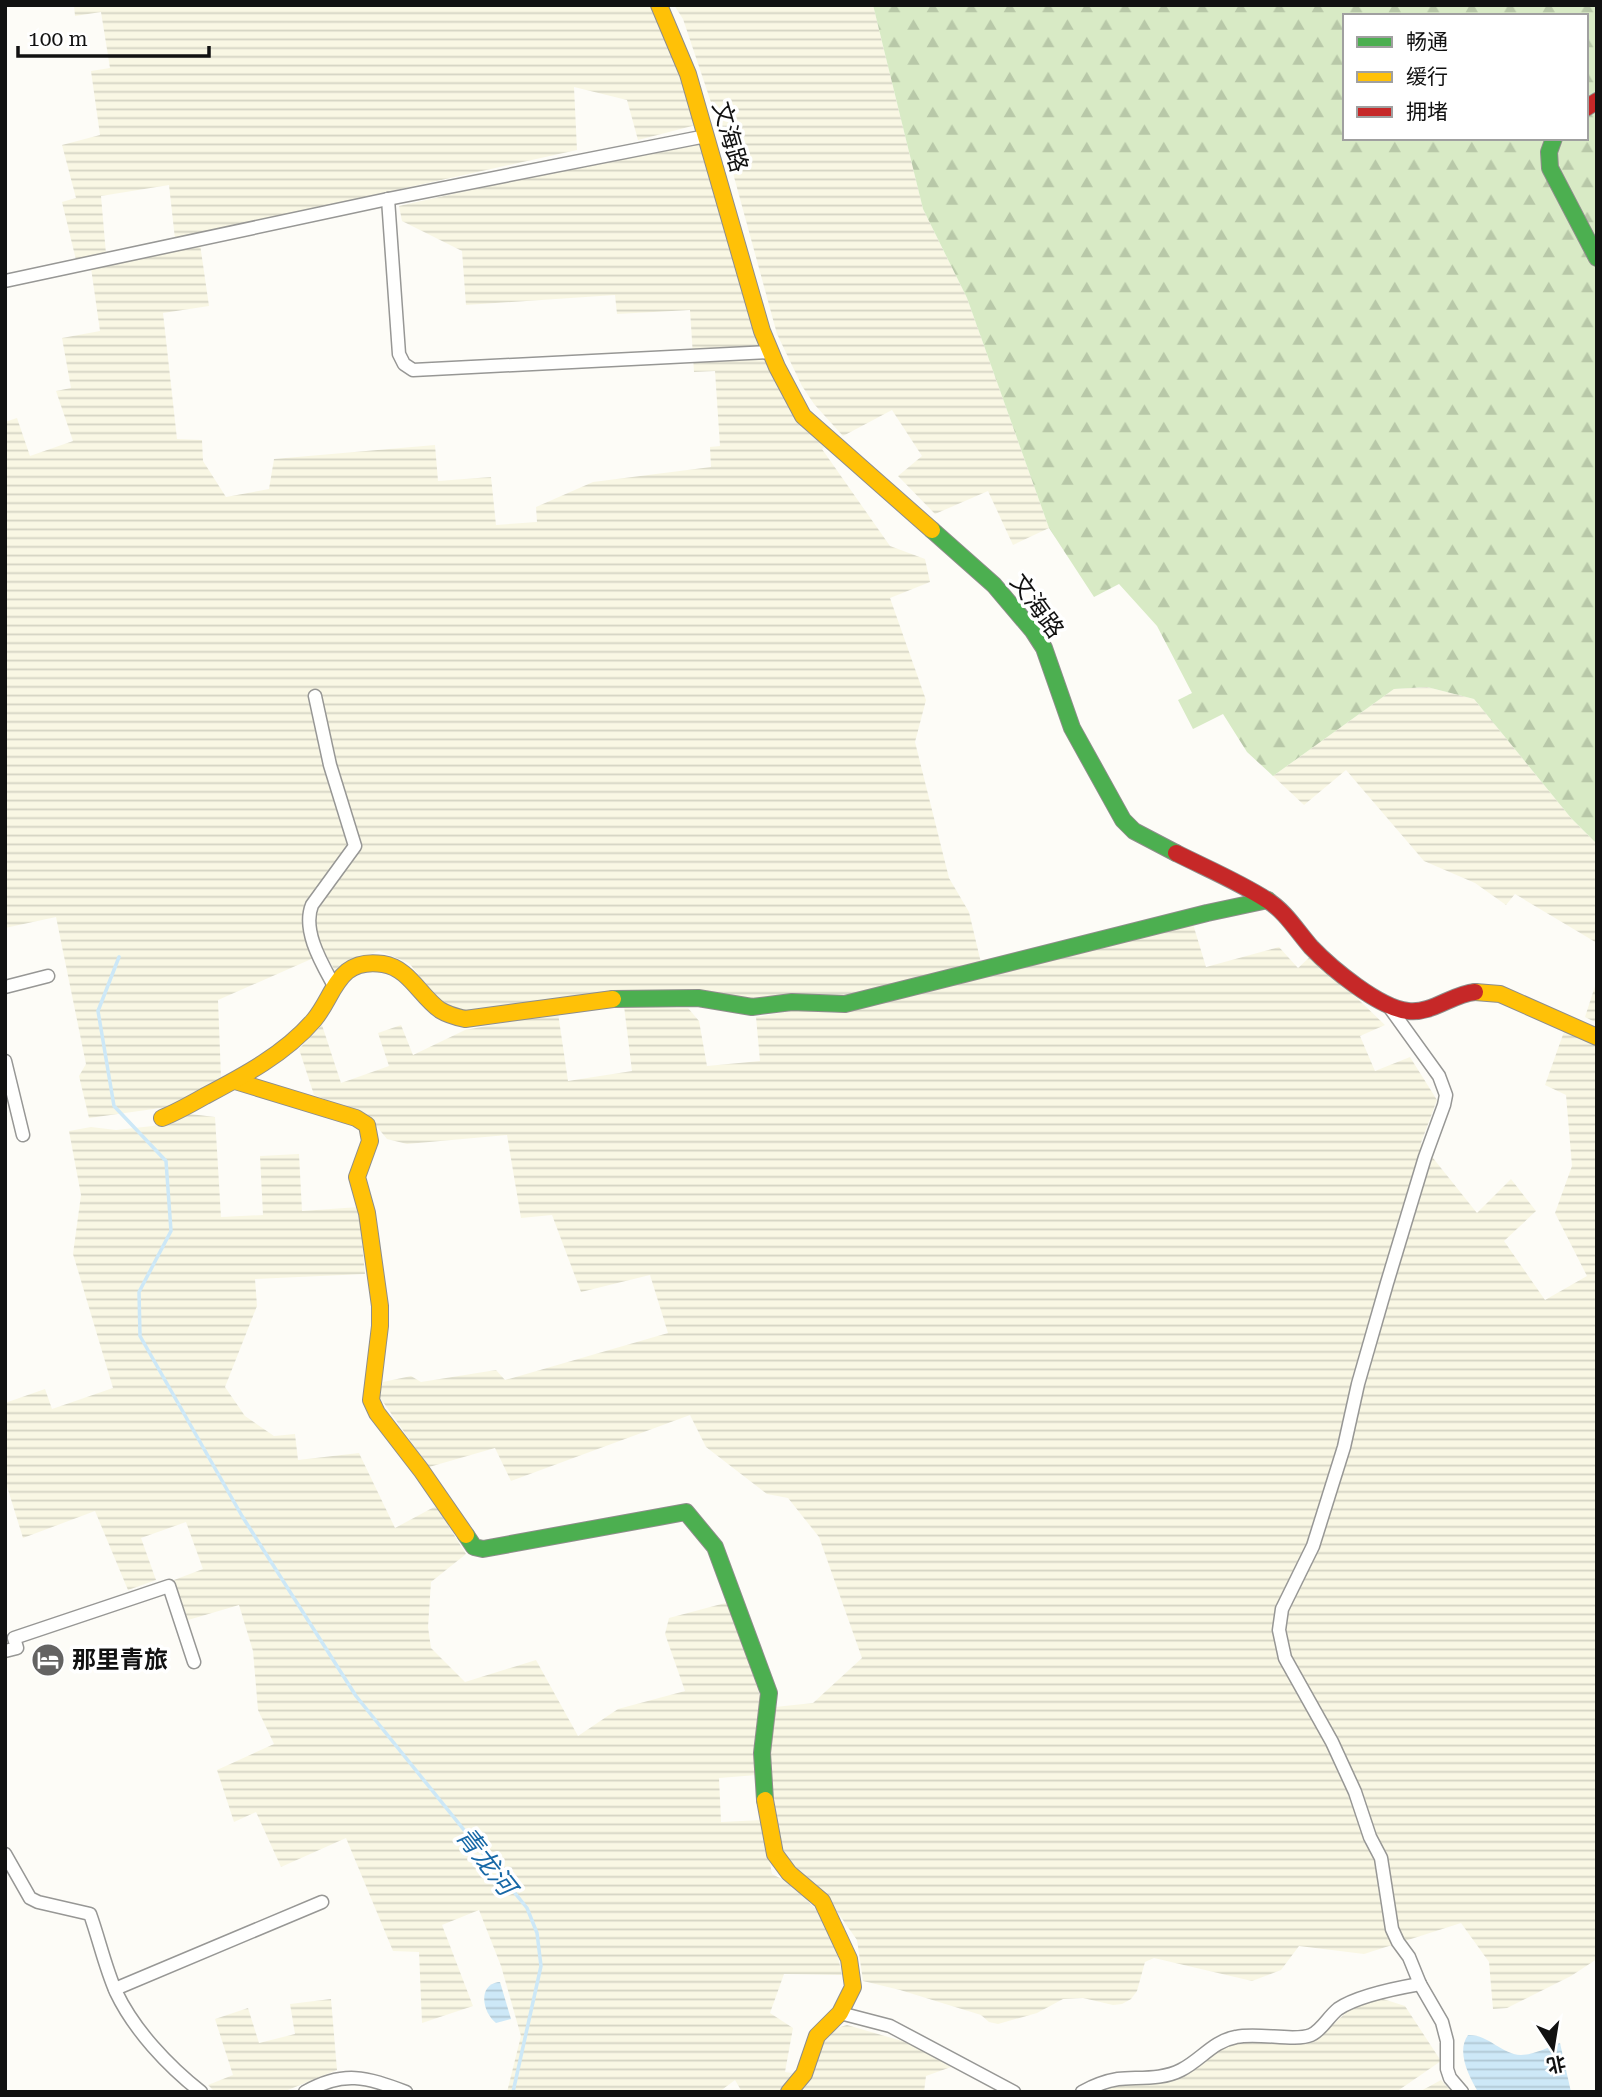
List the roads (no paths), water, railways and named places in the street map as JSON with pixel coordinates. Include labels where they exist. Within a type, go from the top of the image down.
[{"type":"street","name":"文海路","points":[[659,5],[685,64],[762,331],[803,416],[994,584],[1033,631],[1044,648],[1072,728],[1123,820],[1134,831],[1268,900],[1285,914],[1318,954],[1388,1005],[1402,1011],[1417,1012],[1463,994],[1500,994],[1597,1037]]},
{"type":"street","points":[[5,281],[388,199],[706,136]]},
{"type":"street","points":[[1553,140],[1549,152],[1550,168],[1597,258]]},
{"type":"street","points":[[388,199],[399,354],[404,364],[413,370],[770,352]]},
{"type":"street","points":[[315,696],[330,765],[355,846],[312,905],[309,914],[309,928],[333,984]]},
{"type":"street","points":[[162,1118],[179,1112],[235,1081],[278,1053],[316,1018],[333,984],[346,972],[359,967],[382,964],[392,966],[400,970],[437,1010],[450,1017],[465,1019],[646,997],[698,998],[752,1007],[792,1002],[845,1003],[1268,900]]},
{"type":"street","points":[[5,987],[48,976]]},
{"type":"street","points":[[1388,1005],[1439,1076],[1446,1095],[1387,1283],[1358,1384],[1344,1447],[1313,1546],[1282,1609],[1279,1630],[1285,1658],[1332,1742],[1355,1792],[1370,1836],[1381,1858],[1392,1929],[1446,2031],[1447,2069],[1462,2092]]},
{"type":"street","points":[[5,1060],[23,1135]]},
{"type":"street","points":[[235,1081],[356,1118],[367,1125],[370,1141],[357,1177],[367,1213],[380,1306],[370,1401],[474,1547],[483,1549],[686,1511],[710,1539],[769,1693],[762,1753],[764,1796],[775,1854],[785,1870],[822,1900],[849,1959],[853,1987],[840,2013],[817,2036],[806,2070],[789,2092]]},
{"type":"street","points":[[5,1651],[17,1648],[14,1638],[169,1586],[194,1662]]},
{"type":"street","points":[[5,1854],[30,1898],[90,1913],[115,1989],[136,2024],[181,2077],[201,2092]]},
{"type":"street","points":[[115,1989],[322,1902]]},
{"type":"street","points":[[1082,2092],[1118,2079],[1178,2072],[1211,2047],[1237,2036],[1265,2034],[1293,2038],[1312,2035],[1339,2008],[1392,1990],[1420,1984]]},
{"type":"street","points":[[840,2013],[890,2026],[1014,2092]]},
{"type":"street","points":[[305,2092],[344,2076],[358,2076],[406,2092]]},
{"type":"water","points":[[498,1982],[511,2019],[496,2023],[491,2019],[484,2000],[487,1989]]},
{"type":"water","points":[[1468,2035],[1482,2038],[1521,2055],[1560,2043],[1571,2092],[1478,2092],[1464,2056],[1463,2049]]},
{"type":"waterway","name":"青龙河","points":[[119,957],[98,1011],[114,1106],[166,1161],[171,1231],[139,1292],[140,1336],[242,1516],[356,1696],[527,1908],[537,1933],[541,1966],[513,2092]]},
{"type":"place","name":"那里青旅","points":[[48,1660]]}]
